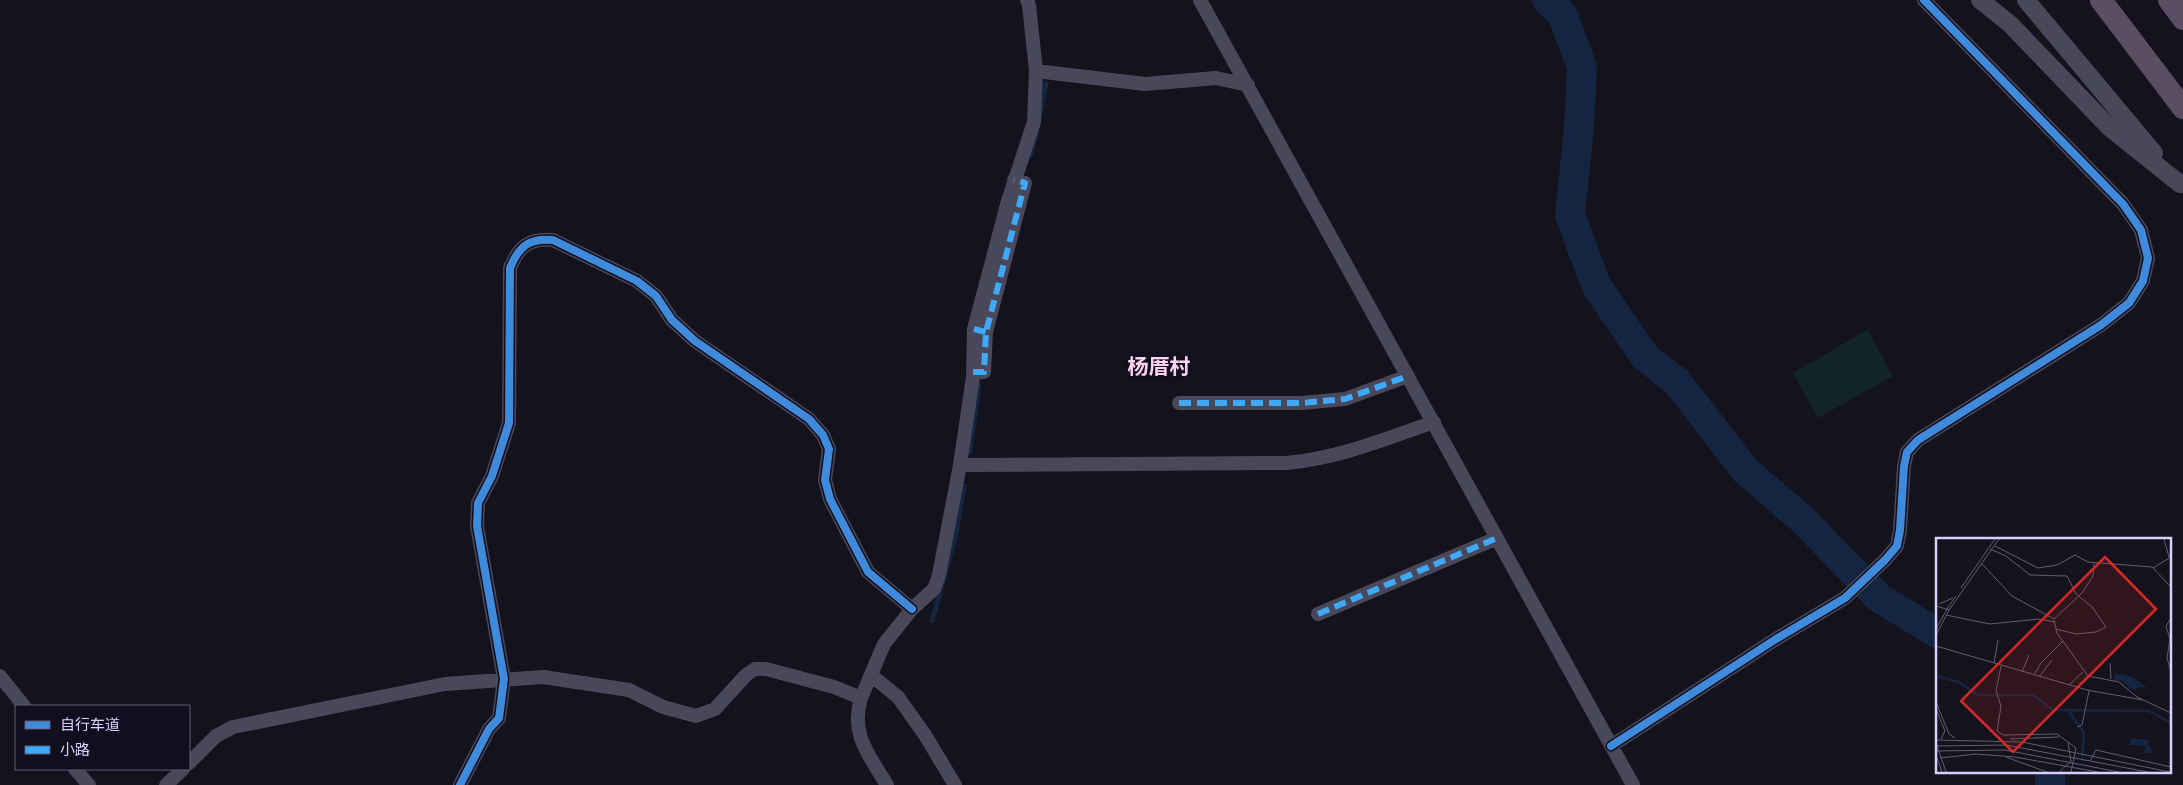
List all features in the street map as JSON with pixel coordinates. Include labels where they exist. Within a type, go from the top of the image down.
[{"type":"highway","points":[[2101,0],[2183,108]]},
{"type":"highway","points":[[2168,0],[2183,19]]},
{"type":"street","points":[[887,785],[862,744],[856,712],[870,674],[884,644],[912,609],[934,589],[939,575],[978,372],[981,331],[1034,122],[1036,71],[1027,0]]},
{"type":"street","points":[[1200,0],[1633,785]]},
{"type":"street","points":[[1611,746],[1776,638],[1845,598],[1897,546],[1900,530],[1904,466],[1907,452],[1918,440],[2101,325],[2129,303],[2143,281],[2148,258],[2141,230],[2123,204],[1924,0]]},
{"type":"street","points":[[1980,0],[2010,24],[2110,128],[2182,186]]},
{"type":"street","points":[[2026,0],[2182,186]]},
{"type":"street","points":[[1036,71],[1145,84],[1216,78],[1248,85]]},
{"type":"street","points":[[460,785],[489,729],[499,718],[504,679],[477,526],[478,503],[492,476],[508,423],[512,280],[510,268],[515,256],[525,245],[540,239],[553,240],[637,281],[656,296],[672,320],[695,340],[809,419],[823,435],[829,450],[825,480],[830,499],[868,572],[912,609]]},
{"type":"street","points":[[1179,404],[1300,403],[1345,399],[1408,376]]},
{"type":"street","points":[[960,465],[1288,463],[1318,460],[1369,445],[1434,422]]},
{"type":"street","points":[[1318,614],[1497,538]]},
{"type":"street","points":[[190,762],[216,736],[233,727],[445,684],[543,676],[630,690],[663,707],[696,716],[715,709],[746,675],[755,669],[766,669],[834,687],[861,698]]},
{"type":"street","points":[[870,674],[898,697],[925,734],[955,785]]},
{"type":"street","points":[[0,676],[23,705]]},
{"type":"street","points":[[76,770],[90,785]]},
{"type":"street","points":[[166,785],[182,770]]},
{"type":"green space","points":[[1867,330],[1893,376],[1818,418],[1793,373]]},
{"type":"waterway","points":[[1547,0],[1562,14],[1582,67],[1579,128],[1570,215],[1596,285],[1645,357],[1677,382],[1746,471],[1802,519],[1879,598],[1936,632]]},
{"type":"waterway","points":[[1040,115],[1046,83]]},
{"type":"waterway","points":[[1030,156],[1037,131]]},
{"type":"waterway","points":[[970,452],[979,385]]},
{"type":"waterway","points":[[932,621],[956,534],[964,486]]},
{"type":"waterway","points":[[2050,772],[2050,785]]},
{"type":"marked path","points":[[973,372],[984,372],[986,332],[1025,183],[1014,180]]},
{"type":"marked path","points":[[974,329],[986,332]]},
{"type":"marked path","points":[[1179,403],[1301,403],[1345,399],[1408,376]]},
{"type":"marked path","points":[[1318,614],[1497,538]]},
{"type":"cycle path","points":[[1611,746],[1776,639],[1845,598],[1897,546],[1900,530],[1904,466],[1907,452],[1918,440],[2101,325],[2129,303],[2143,281],[2148,258],[2141,230],[2123,204],[1924,0]]},
{"type":"cycle path","points":[[460,785],[489,729],[499,718],[504,679],[477,526],[478,503],[492,476],[509,423],[510,268],[521,249],[531,242],[553,240],[637,281],[656,296],[672,320],[695,341],[809,419],[823,435],[829,449],[825,480],[830,499],[868,572],[912,609]]},
{"type":"district","name":"杨厝村","points":[[1159,367]]}]
